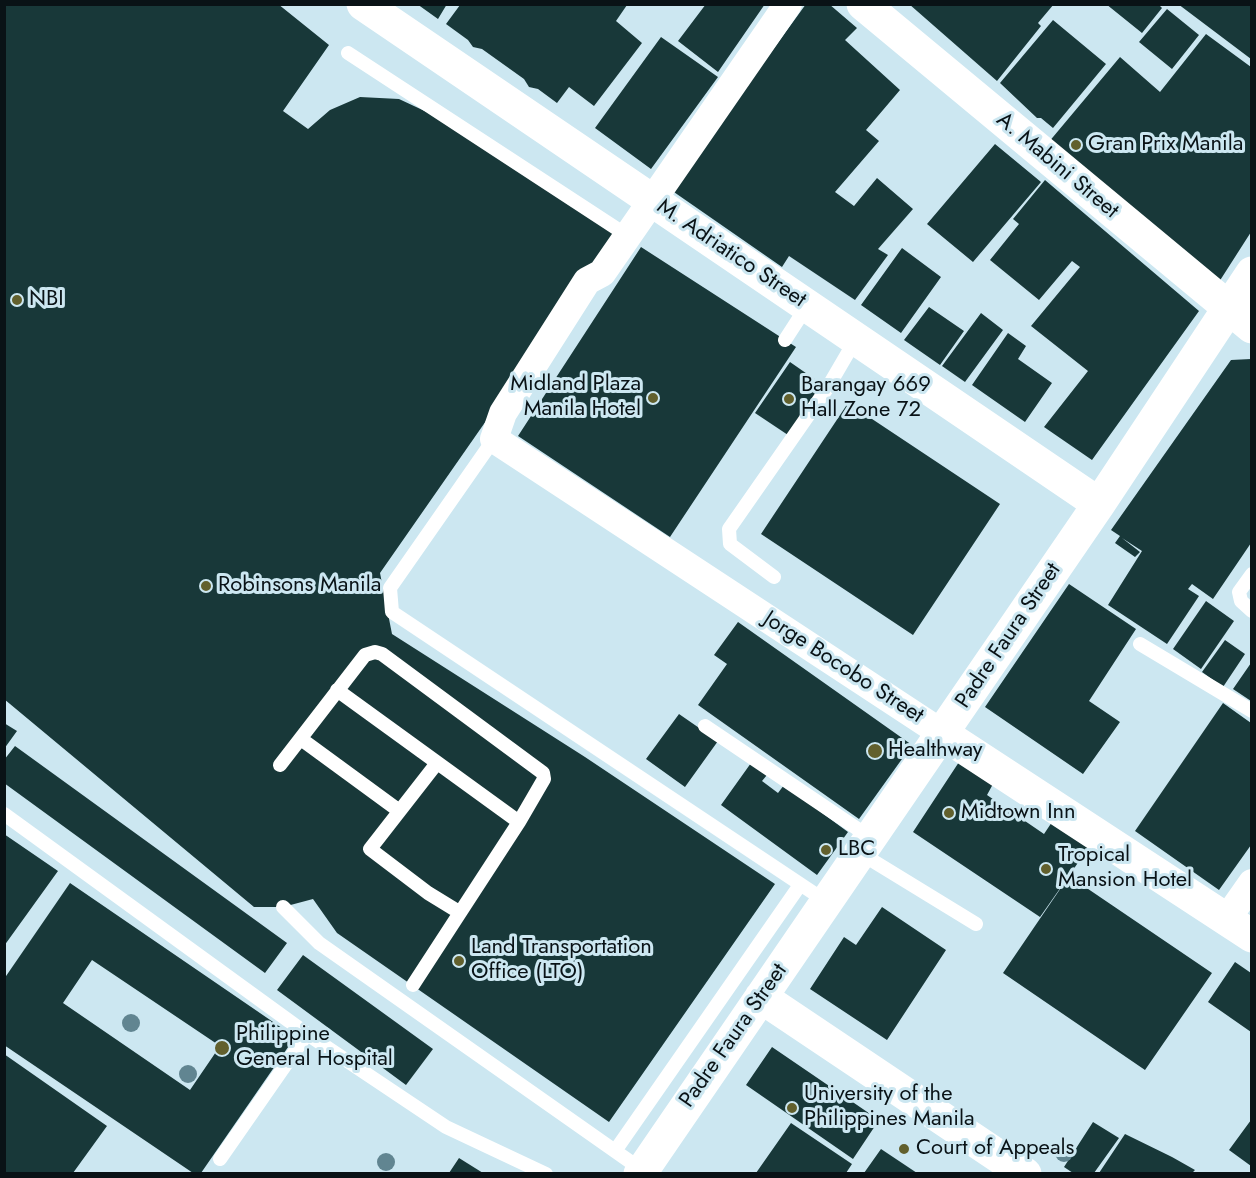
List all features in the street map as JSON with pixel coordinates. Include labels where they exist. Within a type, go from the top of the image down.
[{"type":"street","name":"M. Adriatico Street","points":[[363,4],[1099,504]]},
{"type":"street","points":[[494,439],[503,413],[587,281],[603,273],[788,4]]},
{"type":"street","name":"A. Mabini Street","points":[[863,4],[1240,318]]},
{"type":"street","name":"Padre Faura Street","points":[[641,1172],[1099,504],[1240,318],[1251,273]]},
{"type":"street","name":"Jorge Bocobo Street","points":[[494,439],[1239,928]]},
{"type":"street","points":[[1239,928],[1251,883]]},
{"type":"street","points":[[761,997],[1025,1173]]},
{"type":"lane","points":[[348,53],[628,236]]},
{"type":"lane","points":[[785,340],[807,306]]},
{"type":"lane","points":[[774,577],[730,544],[729,529],[828,387],[856,339]]},
{"type":"lane","points":[[494,439],[390,588],[392,612],[827,902]]},
{"type":"lane","points":[[1251,574],[1239,592],[1241,601],[1251,610]]},
{"type":"lane","points":[[1140,644],[1251,711]]},
{"type":"lane","points":[[280,765],[365,655],[375,652],[382,654],[540,768],[544,780],[412,986]]},
{"type":"lane","points":[[337,690],[519,822]]},
{"type":"lane","points":[[705,726],[866,846],[976,924]]},
{"type":"lane","points":[[301,739],[398,810]]},
{"type":"lane","points":[[437,763],[371,846],[371,852],[459,912]]},
{"type":"lane","points":[[4,814],[308,1034],[446,1127],[546,1173]]},
{"type":"lane","points":[[615,1151],[800,885]]},
{"type":"lane","points":[[283,907],[319,943],[615,1151],[641,1172]]},
{"type":"lane","points":[[220,1159],[308,1034]]},
{"type":"building","name":"Robinsons Manila","points":[[4,4],[278,4],[329,45],[283,111],[308,129],[330,110],[360,97],[399,99],[429,113],[617,233],[380,573],[392,634],[585,757],[775,884],[609,1122],[337,933],[313,899],[283,907],[254,907],[4,699]]},
{"type":"building","points":[[417,4],[447,4],[438,19]]},
{"type":"building","points":[[706,4],[765,4],[718,72],[678,41]]},
{"type":"building","points":[[806,4],[829,4],[857,28],[845,40],[900,90],[866,130],[879,141],[835,192],[854,206],[877,178],[913,209],[878,249],[888,255],[855,300],[789,256],[782,267],[671,190]]},
{"type":"building","points":[[909,4],[1054,4],[1038,23],[1041,26],[997,81]]},
{"type":"building","points":[[1106,4],[1158,4],[1162,8],[1142,33]]},
{"type":"building","points":[[1178,4],[1251,4],[1251,59]]},
{"type":"building","points":[[460,5],[627,5],[616,21],[642,43],[594,106],[569,87],[557,103],[538,89],[529,87],[524,79],[482,49],[473,47],[468,40],[446,24]]},
{"type":"building","points":[[1167,9],[1199,35],[1172,69],[1139,42]]},
{"type":"building","points":[[1053,20],[1106,64],[1053,128],[1041,118],[1037,118],[1000,83]]},
{"type":"building","points":[[1206,34],[1251,67],[1251,232],[1219,282],[1048,143],[1120,57],[1160,92]]},
{"type":"building","points":[[661,37],[718,77],[651,169],[595,128]]},
{"type":"building","points":[[995,144],[1041,182],[973,262],[927,224]]},
{"type":"building","points":[[1045,180],[1199,311],[1092,460],[1044,427],[1088,371],[1031,326],[1080,267],[1072,261],[1039,300],[990,260],[1019,224],[1013,219]]},
{"type":"building","name":"Midland Plaza Manila Hotel","points":[[641,247],[796,347],[670,537],[518,436]]},
{"type":"building","points":[[902,248],[941,277],[901,333],[861,305]]},
{"type":"building","points":[[929,307],[964,331],[940,365],[904,340]]},
{"type":"building","points":[[981,313],[1003,330],[965,382],[942,366]]},
{"type":"building","points":[[1008,333],[1026,346],[1018,359],[1052,383],[1025,422],[972,385]]},
{"type":"building","points":[[1251,359],[1251,543],[1213,599],[1192,584],[1188,589],[1199,596],[1167,644],[1108,605],[1142,551],[1122,538],[1140,552],[1135,557],[1115,543],[1120,536],[1111,530],[1231,360]]},
{"type":"building","name":"Barangay 669 Hall Zone 72","points":[[790,362],[823,385],[788,435],[755,413]]},
{"type":"building","points":[[848,403],[1000,504],[913,635],[761,534]]},
{"type":"building","points":[[1069,584],[1136,629],[1089,701],[1120,722],[1083,774],[985,707]]},
{"type":"building","points":[[1206,601],[1234,621],[1201,669],[1173,649]]},
{"type":"building","points":[[738,622],[912,745],[859,819],[698,705],[727,664],[714,655]]},
{"type":"building","points":[[1225,640],[1245,654],[1223,687],[1202,672]]},
{"type":"building","points":[[1251,663],[1251,701],[1233,689]]},
{"type":"building","points":[[1223,703],[1251,723],[1251,845],[1219,890],[1135,831]]},
{"type":"building","points":[[679,714],[718,741],[685,787],[646,759]]},
{"type":"building","points":[[4,723],[17,731],[4,749]]},
{"type":"building","points":[[15,746],[287,943],[265,973],[4,783],[4,760]]},
{"type":"building","points":[[959,762],[993,784],[987,795],[1044,834],[1052,822],[1089,847],[1040,917],[913,832]]},
{"type":"building","points":[[751,763],[767,775],[762,781],[778,793],[784,785],[848,832],[817,875],[721,805]]},
{"type":"building","points":[[4,834],[58,871],[4,946]]},
{"type":"building","points":[[1069,876],[1212,973],[1145,1070],[1003,973]]},
{"type":"building","points":[[70,883],[295,1037],[201,1173],[193,1173],[4,1045],[4,979]],"holes":[[[92,960],[220,1046],[190,1090],[63,1003]]]},
{"type":"building","points":[[882,907],[946,950],[887,1040],[810,989],[844,937],[856,945]]},
{"type":"building","points":[[303,955],[433,1049],[406,1085],[277,990]]},
{"type":"building","points":[[1235,962],[1251,973],[1251,1032],[1208,1002]]},
{"type":"building","points":[[772,1047],[879,1120],[853,1159],[746,1085]]},
{"type":"building","points":[[4,1054],[107,1126],[73,1173],[4,1173]]},
{"type":"building","points":[[1251,1120],[1251,1166],[1229,1150]]},
{"type":"building","points":[[1093,1122],[1119,1138],[1094,1173],[1073,1173],[1064,1167]]},
{"type":"building","points":[[791,1123],[852,1164],[846,1173],[756,1173]]},
{"type":"building","points":[[1125,1134],[1195,1170],[1192,1173],[1099,1173]]},
{"type":"building","points":[[881,1149],[917,1173],[864,1173]]},
{"type":"building","points":[[459,1158],[483,1173],[449,1173]]},
{"type":"place","name":"Gran Prix Manila","points":[[1076,145]]},
{"type":"place","name":"NBI","points":[[17,300]]},
{"type":"place","name":"Midland Plaza Manila Hotel","points":[[653,398]]},
{"type":"place","name":"Barangay 669 Hall Zone 72","points":[[789,399]]},
{"type":"place","name":"Robinsons Manila","points":[[206,586]]},
{"type":"place","name":"Healthway","points":[[875,751]]},
{"type":"place","name":"Midtown Inn","points":[[949,813]]},
{"type":"place","name":"LBC","points":[[826,850]]},
{"type":"place","name":"Tropical Mansion Hotel","points":[[1046,869]]},
{"type":"place","name":"Land Transportation Office (LTO)","points":[[459,961]]},
{"type":"place","name":"Philippine General Hospital","points":[[222,1048]]},
{"type":"place","name":"University of the Philippines Manila","points":[[792,1108]]},
{"type":"place","name":"Court of Appeals","points":[[904,1149]]}]
